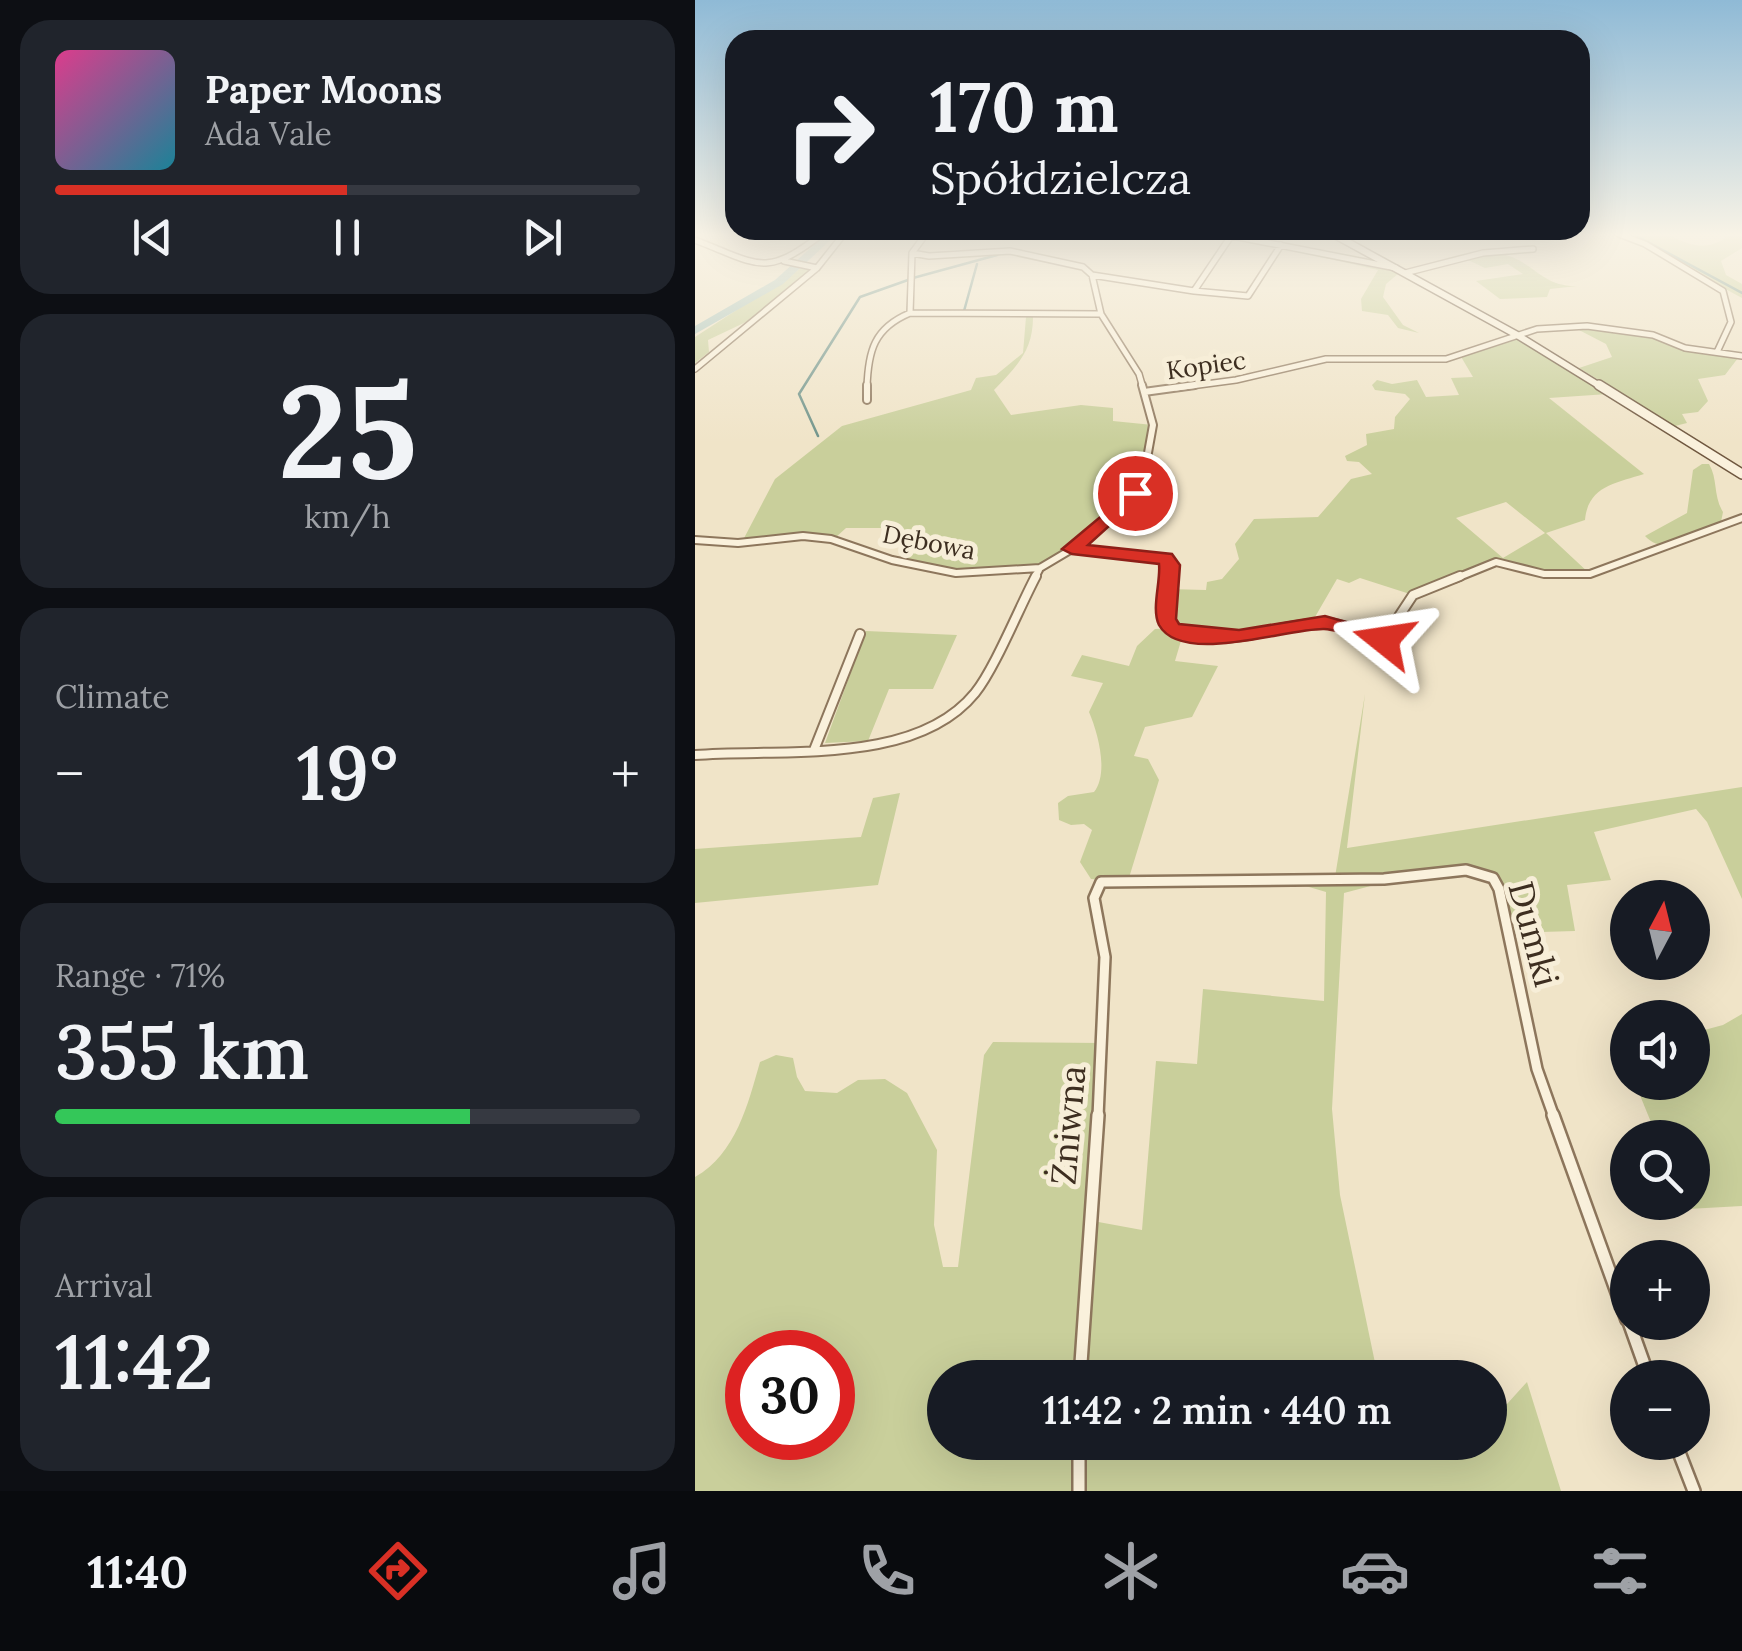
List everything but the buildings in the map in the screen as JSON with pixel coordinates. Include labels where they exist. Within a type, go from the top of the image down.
[{"type":"street","points":[[695,369],[774,304]]},
{"type":"street","points":[[911,304],[911,313]]},
{"type":"street","name":"Dębowa","points":[[695,540],[737,544],[803,536],[831,539],[892,560],[956,573],[1040,568],[1072,549],[1119,512],[1144,474],[1153,425],[1139,374],[1101,314],[1099,304]]},
{"type":"street","points":[[1461,304],[1742,474]]},
{"type":"street","points":[[1717,352],[1731,322],[1726,304]]},
{"type":"street","points":[[867,400],[869,349],[886,322],[911,313],[1101,314]]},
{"type":"street","name":"Kopiec","points":[[1144,392],[1261,376],[1326,360],[1445,358],[1537,328],[1587,326],[1653,335],[1685,348],[1742,356]]},
{"type":"street","points":[[1072,549],[1165,558],[1170,565],[1166,620],[1182,634],[1239,636],[1325,623],[1384,640],[1413,594],[1496,562],[1543,574],[1590,574],[1742,518]]},
{"type":"street","points":[[695,755],[814,750],[897,741],[926,731],[963,706],[984,678],[1040,568]]},
{"type":"street","points":[[814,750],[860,634]]},
{"type":"street","name":"Dumki","points":[[1101,882],[1384,880],[1466,870],[1493,878],[1499,889],[1537,1069],[1610,1271]]},
{"type":"street","name":"Żniwna","points":[[1081,1360],[1104,1043],[1105,957],[1093,898],[1101,882]]},
{"type":"street","points":[[1079,1460],[1079,1491]]},
{"type":"street","points":[[1682,1460],[1694,1491]]},
{"type":"green space","points":[[747,304],[770,304],[746,322],[708,340],[709,352],[695,363],[695,337]]},
{"type":"green space","points":[[1361,304],[1388,304],[1403,325],[1419,333],[1398,328],[1388,315],[1362,311]]},
{"type":"green space","points":[[1026,317],[1033,317],[1027,349],[994,390],[1011,415],[1081,405],[1113,408],[1113,421],[1153,425],[1145,472],[1137,489],[1081,543],[1040,568],[990,572],[902,560],[917,540],[897,528],[846,528],[835,538],[804,534],[742,542],[775,479],[842,426],[971,390],[976,378],[996,375],[1023,353]]},
{"type":"green space","points":[[1579,330],[1655,338],[1684,350],[1738,358],[1725,375],[1698,379],[1708,401],[1698,412],[1682,414],[1687,423],[1675,426],[1579,368],[1612,357],[1606,344]]},
{"type":"green space","points":[[1517,338],[1608,394],[1549,398],[1644,474],[1598,493],[1585,520],[1546,533],[1590,574],[1569,576],[1496,563],[1413,595],[1360,578],[1349,583],[1337,579],[1315,617],[1325,623],[1239,637],[1183,634],[1175,661],[1218,666],[1192,717],[1145,727],[1134,756],[1148,759],[1159,780],[1128,881],[1091,879],[1080,862],[1092,830],[1084,824],[1071,825],[1059,820],[1058,803],[1068,796],[1094,792],[1101,774],[1098,742],[1089,712],[1103,683],[1071,676],[1082,655],[1129,666],[1137,646],[1155,629],[1172,628],[1166,620],[1168,589],[1206,590],[1207,582],[1222,579],[1239,559],[1235,544],[1254,519],[1318,517],[1351,479],[1372,474],[1359,462],[1347,461],[1345,456],[1367,445],[1366,434],[1394,429],[1395,417],[1410,399],[1405,394],[1375,390],[1372,385],[1377,380],[1392,384],[1417,380],[1426,397],[1459,395],[1451,378],[1473,377],[1460,355]],"holes":[[[1506,502],[1545,533],[1503,558],[1456,518]]]},
{"type":"green space","points":[[1709,464],[1714,476],[1723,512],[1720,527],[1682,544],[1653,542],[1645,536],[1687,513],[1693,470]]},
{"type":"green space","points":[[866,631],[957,635],[933,689],[889,689],[868,741],[825,743]]},
{"type":"green space","points":[[1365,694],[1347,848],[1742,787],[1742,899],[1707,822],[1696,809],[1594,832],[1611,880],[1567,885],[1575,931],[1511,933],[1489,873],[1481,869],[1335,877]]},
{"type":"green space","points":[[900,793],[878,885],[695,903],[695,849],[861,837],[873,798]]},
{"type":"green space","points":[[1382,883],[1344,893],[1332,1109],[1340,1195],[1374,1360],[1085,1360],[1093,1221],[1142,1230],[1156,1061],[1197,1064],[1203,989],[1324,1001],[1326,892],[1299,884]]},
{"type":"green space","points":[[1742,1014],[1742,1206],[1710,1208],[1710,1120],[1650,1120],[1642,1100],[1710,1100],[1710,1028]]},
{"type":"green space","points":[[993,1042],[1102,1043],[1079,1360],[927,1360],[927,1460],[1076,1460],[1076,1491],[695,1491],[695,1177],[730,1142],[745,1111],[760,1062],[776,1055],[793,1058],[805,1091],[837,1093],[858,1080],[885,1079],[907,1093],[937,1150],[934,1225],[943,1267],[958,1267],[984,1055]]},
{"type":"green space","points":[[1527,1382],[1561,1491],[1083,1491],[1083,1460],[1507,1460],[1507,1404]]},
{"type":"waterway","points":[[695,331],[742,304]]},
{"type":"waterway","points":[[818,436],[799,394],[856,304]]},
{"type":"waterway","points":[[964,311],[966,304]]},
{"type":"route","points":[[1135,493],[1119,512],[1072,549],[1165,558],[1170,565],[1166,620],[1172,629],[1199,636],[1239,636],[1325,623],[1384,640]]}]
